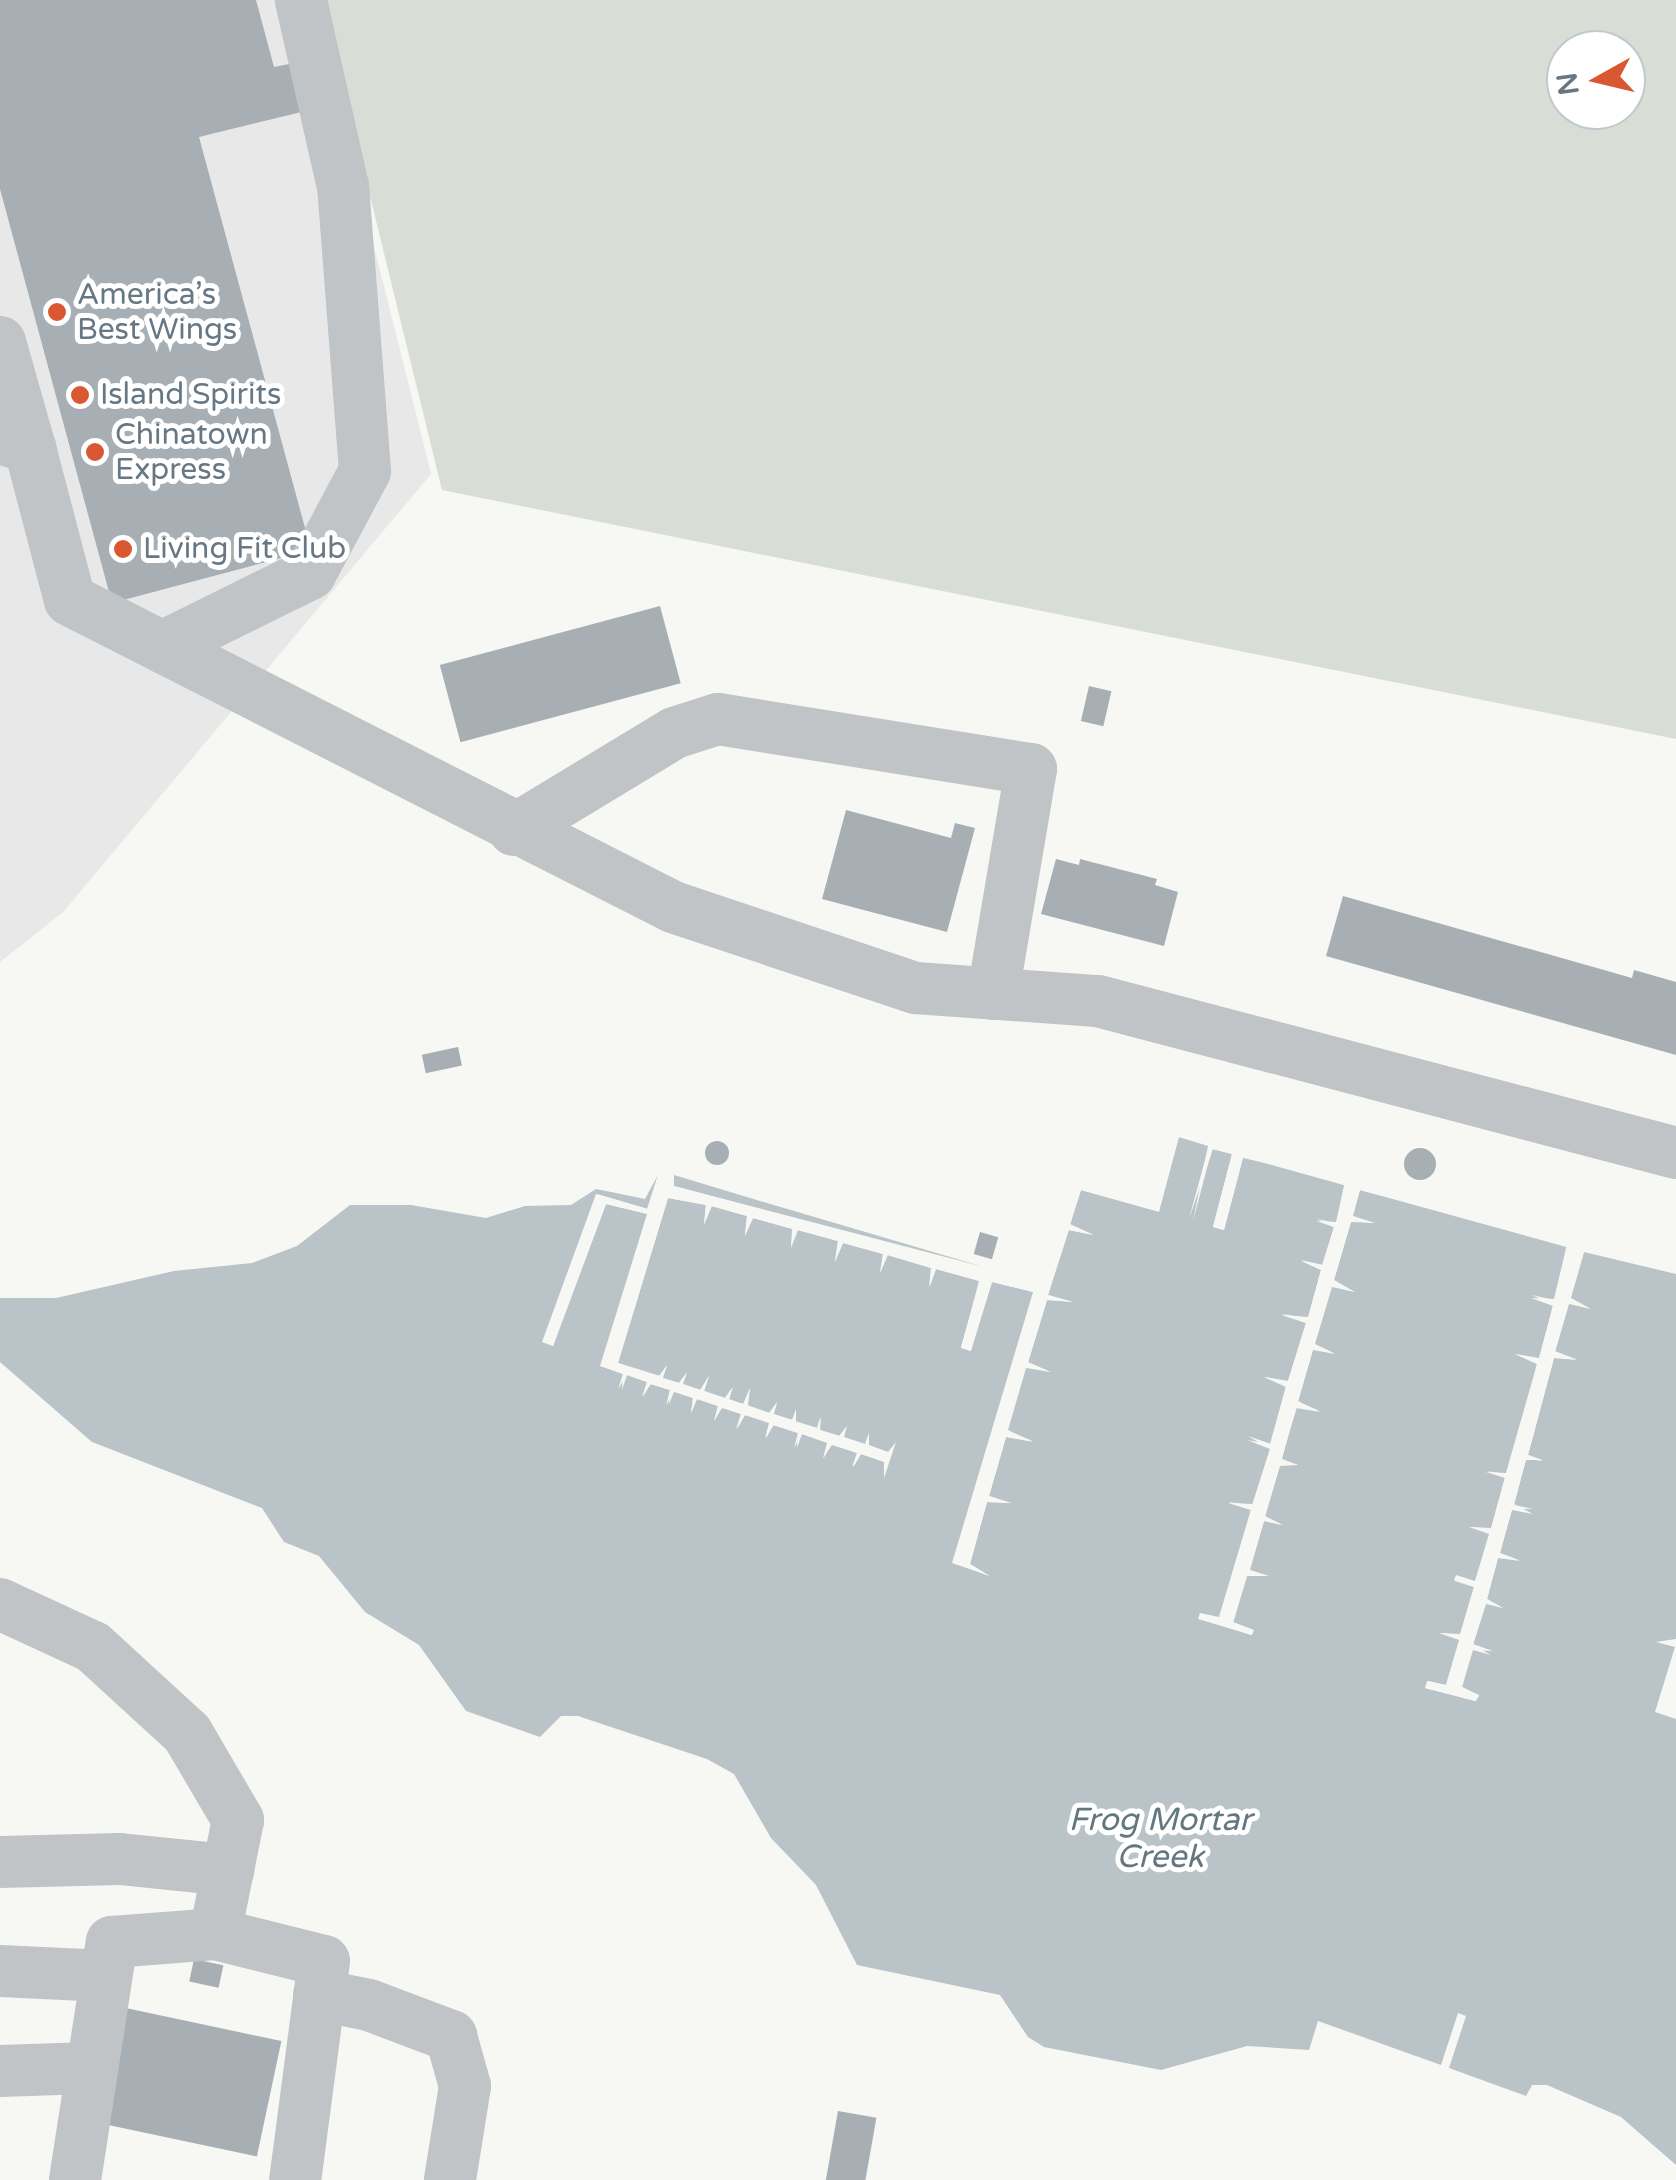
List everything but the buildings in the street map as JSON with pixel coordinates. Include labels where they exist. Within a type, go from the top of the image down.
[{"type":"lane","points":[[162,647],[310,574],[364,471],[343,186],[301,0]]},
{"type":"lane","points":[[0,342],[15,443],[70,600],[514,830],[673,907],[914,988],[1098,1001],[1676,1153]]},
{"type":"lane","points":[[514,830],[674,732],[718,719],[1031,769],[993,994]]},
{"type":"lane","points":[[0,1604],[93,1647],[187,1733],[238,1820],[215,1934]]},
{"type":"lane","points":[[0,1862],[120,1859],[228,1870]]},
{"type":"lane","points":[[75,2180],[89,2068],[112,1942],[215,1934],[324,1961],[295,2180]]},
{"type":"lane","points":[[0,1972],[106,1976]]},
{"type":"lane","points":[[319,1995],[369,2005],[451,2036],[465,2086],[450,2180]]},
{"type":"lane","points":[[0,2072],[89,2068]]},
{"type":"shaded area","points":[[0,0],[312,0],[431,474],[63,912],[0,962]]},
{"type":"shaded area","points":[[322,0],[1676,0],[1676,739],[442,490]]},
{"type":"water","name":"Frog Mortar Creek","points":[[1179,1137],[1209,1145],[1189,1219],[1213,1149],[1232,1154],[1213,1227],[1224,1230],[1243,1157],[1347,1186],[1336,1223],[1317,1219],[1334,1227],[1322,1265],[1301,1261],[1321,1270],[1308,1318],[1282,1314],[1306,1323],[1288,1381],[1264,1377],[1286,1386],[1270,1444],[1247,1440],[1270,1449],[1252,1505],[1228,1502],[1251,1510],[1219,1618],[1198,1618],[1251,1635],[1253,1630],[1233,1623],[1247,1576],[1268,1576],[1249,1570],[1264,1521],[1282,1525],[1265,1517],[1280,1465],[1298,1465],[1281,1460],[1297,1407],[1320,1411],[1298,1402],[1313,1349],[1334,1353],[1314,1344],[1332,1286],[1354,1292],[1334,1280],[1351,1221],[1374,1223],[1352,1216],[1360,1190],[1570,1248],[1554,1300],[1532,1295],[1553,1305],[1539,1359],[1515,1354],[1537,1364],[1533,1380],[1506,1474],[1486,1471],[1505,1477],[1491,1529],[1470,1527],[1490,1533],[1475,1582],[1456,1576],[1455,1581],[1474,1587],[1460,1635],[1440,1633],[1460,1639],[1446,1685],[1428,1681],[1425,1688],[1475,1701],[1479,1696],[1462,1687],[1473,1650],[1491,1655],[1473,1645],[1486,1603],[1503,1608],[1487,1599],[1498,1558],[1519,1560],[1500,1553],[1512,1509],[1533,1509],[1514,1505],[1526,1459],[1543,1461],[1528,1455],[1554,1358],[1576,1359],[1555,1352],[1569,1303],[1590,1309],[1570,1298],[1584,1252],[1676,1274],[1676,1639],[1656,1642],[1675,1647],[1655,1712],[1676,1719],[1676,2165],[1621,2117],[1547,2085],[1532,2085],[1526,2096],[1449,2068],[1466,2016],[1458,2013],[1441,2065],[1318,2021],[1309,2050],[1247,2046],[1161,2070],[1044,2047],[1028,2037],[1000,1995],[857,1965],[816,1885],[771,1838],[734,1774],[707,1759],[578,1716],[561,1716],[540,1737],[466,1711],[419,1645],[365,1612],[319,1556],[284,1542],[262,1508],[92,1442],[0,1362],[0,1298],[56,1298],[174,1271],[252,1263],[297,1246],[350,1205],[411,1205],[486,1218],[525,1206],[571,1205],[596,1189],[645,1199],[659,1173],[648,1209],[597,1194],[543,1342],[553,1346],[606,1204],[648,1214],[601,1366],[623,1374],[622,1390],[627,1375],[647,1382],[643,1397],[650,1384],[670,1390],[669,1405],[674,1391],[693,1398],[691,1413],[697,1399],[718,1406],[714,1421],[722,1407],[741,1414],[737,1429],[745,1415],[770,1423],[766,1439],[773,1425],[798,1433],[797,1448],[802,1434],[828,1443],[824,1458],[831,1444],[857,1453],[853,1468],[861,1454],[885,1462],[881,1477],[888,1452],[869,1445],[869,1434],[865,1444],[843,1437],[847,1426],[840,1436],[820,1430],[820,1418],[817,1428],[795,1421],[796,1409],[793,1420],[773,1414],[777,1403],[770,1413],[747,1405],[750,1388],[744,1404],[729,1400],[732,1388],[725,1398],[704,1391],[709,1376],[701,1390],[682,1384],[687,1373],[679,1383],[662,1378],[667,1366],[660,1376],[618,1363],[668,1198],[706,1205],[704,1224],[711,1206],[747,1216],[745,1235],[753,1218],[793,1229],[791,1247],[797,1230],[838,1241],[835,1261],[843,1243],[883,1254],[880,1273],[887,1255],[931,1268],[930,1286],[936,1269],[980,1281],[961,1347],[970,1351],[992,1282],[1034,1292],[953,1562],[989,1576],[970,1564],[987,1502],[1011,1503],[989,1496],[1006,1437],[1033,1441],[1007,1431],[1026,1367],[1050,1372],[1028,1363],[1047,1300],[1073,1302],[1048,1295],[1069,1230],[1093,1235],[1070,1225],[1081,1190],[1154,1210]]},
{"type":"water","points":[[674,1175],[760,1201],[984,1267],[674,1186]]},
{"type":"pier","points":[[1179,1132],[1237,1152],[1219,1224],[1242,1153],[1347,1177],[1352,1186],[1223,1621],[1228,1623],[1356,1187],[1366,1182],[1569,1239],[1575,1246],[1449,1689],[1459,1691],[1579,1250],[1588,1245],[1676,1269],[1584,1252],[1571,1298],[1591,1309],[1569,1304],[1555,1351],[1577,1360],[1554,1358],[1528,1455],[1543,1460],[1526,1460],[1514,1504],[1533,1514],[1512,1510],[1500,1553],[1520,1561],[1498,1558],[1487,1599],[1503,1608],[1486,1604],[1473,1644],[1493,1651],[1472,1650],[1462,1687],[1479,1695],[1476,1701],[1425,1688],[1427,1681],[1446,1685],[1459,1640],[1439,1633],[1460,1634],[1474,1587],[1454,1580],[1456,1575],[1475,1581],[1489,1534],[1469,1527],[1491,1528],[1505,1478],[1486,1472],[1506,1473],[1537,1364],[1515,1354],[1539,1358],[1553,1306],[1531,1298],[1554,1299],[1567,1244],[1360,1190],[1353,1216],[1375,1223],[1351,1222],[1334,1280],[1355,1292],[1332,1287],[1315,1344],[1335,1354],[1313,1350],[1298,1401],[1320,1412],[1296,1408],[1282,1459],[1298,1465],[1280,1466],[1265,1516],[1283,1525],[1264,1521],[1250,1570],[1269,1576],[1247,1576],[1233,1622],[1254,1630],[1252,1635],[1198,1619],[1200,1613],[1219,1617],[1251,1510],[1228,1503],[1253,1504],[1270,1449],[1248,1436],[1271,1444],[1286,1387],[1264,1377],[1288,1381],[1306,1323],[1281,1315],[1308,1317],[1321,1270],[1301,1260],[1323,1265],[1334,1227],[1316,1221],[1336,1222],[1345,1181],[1243,1158],[1224,1230],[1213,1227],[1232,1154],[1212,1149],[1193,1221],[1208,1146],[1179,1137],[1159,1212],[1081,1190],[1070,1224],[1094,1235],[1068,1230],[1048,1295],[1073,1302],[1047,1300],[1028,1362],[1051,1372],[1026,1368],[1008,1430],[1033,1442],[1006,1437],[989,1496],[1011,1503],[987,1502],[970,1564],[990,1576],[952,1563],[1033,1292],[992,1282],[971,1351],[961,1348],[979,1281],[936,1269],[929,1287],[931,1268],[888,1255],[880,1273],[883,1254],[843,1243],[835,1262],[838,1241],[798,1230],[791,1248],[792,1229],[753,1218],[745,1236],[747,1216],[712,1206],[704,1225],[706,1205],[668,1198],[618,1363],[659,1376],[667,1365],[663,1378],[679,1383],[687,1372],[683,1384],[700,1390],[709,1376],[704,1391],[725,1398],[733,1387],[729,1399],[743,1404],[750,1388],[748,1406],[769,1413],[777,1402],[774,1414],[792,1420],[796,1409],[796,1422],[817,1428],[821,1417],[820,1430],[839,1436],[847,1426],[844,1437],[865,1444],[869,1433],[869,1446],[888,1452],[896,1442],[884,1478],[884,1462],[861,1454],[852,1467],[857,1453],[832,1445],[823,1458],[827,1443],[802,1434],[794,1448],[798,1433],[774,1425],[765,1438],[769,1423],[745,1415],[736,1429],[741,1414],[722,1408],[714,1421],[718,1406],[697,1399],[691,1413],[693,1398],[674,1392],[666,1405],[670,1390],[651,1384],[642,1397],[647,1382],[627,1375],[618,1389],[623,1374],[600,1366],[647,1214],[606,1204],[553,1346],[542,1342],[596,1194],[647,1209],[660,1168],[652,1216],[606,1363],[614,1366],[673,1170],[674,1186],[987,1272],[915,1258],[984,1279],[968,1345],[989,1278],[1036,1288],[959,1560],[965,1562],[1076,1187],[1156,1203]]},
{"type":"place","name":"America’s Best Wings","points":[[57,312]]},
{"type":"place","name":"Island Spirits","points":[[80,395]]},
{"type":"place","name":"Chinatown Express","points":[[95,452]]},
{"type":"place","name":"Living Fit Club","points":[[123,549]]}]
